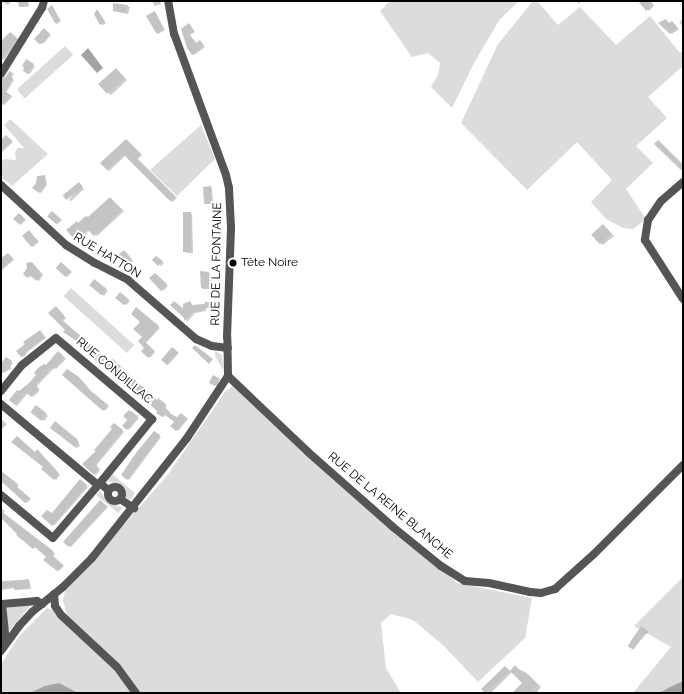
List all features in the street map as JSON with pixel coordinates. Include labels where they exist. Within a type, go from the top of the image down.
[{"type":"street","points":[[1,74],[42,8],[44,1]]},
{"type":"street","name":"RUE DE LA FONTAINE","points":[[168,1],[174,34],[229,188],[231,226],[228,376]]},
{"type":"street","points":[[683,182],[661,201],[648,220],[645,240],[683,299]]},
{"type":"street","name":"RUE HATTON","points":[[1,185],[66,245],[95,264],[128,280],[196,339],[212,346],[228,348]]},
{"type":"street","name":"RUE CONDILLAC","points":[[1,391],[22,365],[56,338],[152,419],[98,486],[53,538],[1,495]]},
{"type":"street","points":[[1,651],[6,642],[19,626],[92,558],[134,508],[187,438],[228,376]]},
{"type":"street","name":"RUE DE LA REINE BLANCHE","points":[[228,376],[308,452],[393,527],[441,566],[465,580],[489,583],[530,592],[541,593],[555,589],[594,554],[683,465]]},
{"type":"street","points":[[1,404],[98,486],[108,490],[115,486],[119,488],[122,494],[120,499],[134,508]]},
{"type":"street","points":[[1,410],[20,425],[27,425]]},
{"type":"street","points":[[52,596],[55,606],[61,615],[117,667],[136,693]]},
{"type":"street","points":[[6,642],[2,604],[37,601],[42,604]]},
{"type":"shaded area","points":[[390,1],[519,1],[500,19],[474,63],[452,108],[431,87],[438,75],[440,63],[428,53],[412,57],[380,11]]},
{"type":"shaded area","points":[[533,1],[537,1],[558,25],[580,7],[616,45],[650,16],[680,53],[683,51],[683,66],[648,97],[667,118],[636,146],[653,163],[626,189],[646,219],[633,229],[623,228],[606,219],[591,202],[612,180],[577,142],[527,190],[461,123],[498,44]]},
{"type":"shaded area","points":[[65,46],[73,55],[25,98],[17,89]]},
{"type":"shaded area","points":[[88,48],[103,68],[97,73],[81,55]]},
{"type":"shaded area","points":[[10,119],[48,154],[12,186],[1,177],[1,163],[4,159],[16,160],[15,154],[17,148],[24,148],[4,125]]},
{"type":"shaded area","points":[[201,125],[215,159],[177,196],[150,170]]},
{"type":"shaded area","points":[[71,288],[134,345],[127,353],[64,296]]},
{"type":"shaded area","points":[[215,351],[222,355],[223,370],[215,356]]},
{"type":"shaded area","points":[[233,386],[457,583],[532,598],[525,638],[478,682],[444,646],[413,620],[391,614],[381,623],[386,668],[401,693],[138,693],[69,622],[63,601],[65,591],[166,477],[225,392]]},
{"type":"shaded area","points":[[111,473],[135,493],[130,500],[126,498],[122,487],[106,479]]},
{"type":"shaded area","points":[[100,491],[108,502],[123,508],[118,513],[96,495]]},
{"type":"shaded area","points":[[683,577],[683,681],[659,693],[633,693],[671,647],[634,626]]},
{"type":"shaded area","points":[[31,605],[10,630],[7,628],[6,608]]},
{"type":"shaded area","points":[[47,608],[54,611],[66,625],[114,669],[133,693],[1,693],[1,664],[20,635]]},
{"type":"shaded area","points":[[683,681],[683,693],[659,693],[668,688]]},
{"type":"shaded area","points":[[59,683],[78,693],[30,693],[45,686]]},
{"type":"building","points":[[18,1],[27,1],[28,6],[19,7]]},
{"type":"building","points":[[638,1],[650,1],[654,5],[646,11]]},
{"type":"building","points":[[113,3],[128,5],[126,13],[113,11]]},
{"type":"building","points":[[52,5],[60,20],[55,23],[47,9]]},
{"type":"building","points":[[97,9],[105,22],[100,25],[94,14]]},
{"type":"building","points":[[155,11],[164,29],[156,33],[146,16]]},
{"type":"building","points":[[666,19],[669,23],[672,21],[678,28],[670,34],[658,23]]},
{"type":"building","points":[[189,23],[194,31],[189,34],[196,43],[200,40],[204,46],[192,55],[187,48],[181,29]]},
{"type":"building","points":[[44,28],[50,34],[42,43],[41,42],[39,44],[34,39]]},
{"type":"building","points":[[10,32],[17,38],[1,59],[1,41]]},
{"type":"building","points":[[26,59],[34,64],[28,74],[23,71],[24,67],[22,66]]},
{"type":"building","points":[[116,68],[125,78],[107,94],[98,84]]},
{"type":"building","points":[[10,71],[12,73],[10,76],[13,78],[5,91],[12,96],[1,106],[1,79]]},
{"type":"building","points":[[6,135],[12,141],[1,151],[1,140]]},
{"type":"building","points":[[126,139],[141,154],[136,158],[175,196],[170,201],[124,155],[107,170],[100,163]]},
{"type":"building","points":[[658,140],[683,166],[681,170],[654,144]]},
{"type":"building","points":[[45,175],[46,184],[39,193],[32,188],[36,183],[37,176]]},
{"type":"building","points":[[79,182],[83,187],[66,200],[63,195]]},
{"type":"building","points":[[211,186],[211,203],[204,204],[203,187]]},
{"type":"building","points":[[110,197],[122,210],[94,236],[87,229],[75,240],[66,230],[77,221],[78,223],[86,216],[88,217]]},
{"type":"building","points":[[52,211],[61,219],[56,224],[47,216]]},
{"type":"building","points":[[183,212],[191,212],[191,252],[183,252]]},
{"type":"building","points":[[19,213],[25,219],[19,224],[13,219]]},
{"type":"building","points":[[603,224],[612,234],[600,244],[591,235]]},
{"type":"building","points":[[29,230],[38,241],[31,247],[22,236]]},
{"type":"building","points":[[124,250],[132,260],[125,266],[117,256]]},
{"type":"building","points":[[8,253],[13,259],[1,269],[1,258]]},
{"type":"building","points":[[156,256],[163,261],[158,266],[152,260]]},
{"type":"building","points":[[32,262],[42,274],[37,281],[29,275],[27,278],[23,274],[27,268],[26,263]]},
{"type":"building","points":[[61,262],[71,271],[65,277],[56,268]]},
{"type":"building","points":[[200,271],[209,272],[209,289],[201,288]]},
{"type":"building","points":[[155,273],[167,284],[161,291],[149,278]]},
{"type":"building","points":[[94,279],[107,289],[102,295],[89,285]]},
{"type":"building","points":[[120,292],[129,300],[124,305],[115,298]]},
{"type":"building","points":[[174,301],[183,309],[183,304],[190,301],[192,305],[204,304],[204,310],[193,312],[184,321],[184,318],[170,305]]},
{"type":"building","points":[[205,302],[211,302],[210,308],[204,308]]},
{"type":"building","points":[[56,306],[65,317],[62,320],[83,338],[78,342],[63,332],[65,330],[48,313]]},
{"type":"building","points":[[136,307],[159,326],[145,342],[155,351],[148,358],[141,351],[144,348],[138,341],[142,337],[133,329],[140,322],[131,314]]},
{"type":"building","points":[[40,330],[45,337],[25,352],[26,353],[21,357],[16,351],[25,344],[23,342]]},
{"type":"building","points":[[89,343],[106,359],[101,366],[84,349]]},
{"type":"building","points":[[195,345],[213,359],[209,364],[192,348]]},
{"type":"building","points":[[172,347],[178,352],[167,365],[161,360]]},
{"type":"building","points":[[58,351],[64,357],[54,369],[52,367],[35,385],[39,388],[31,397],[26,392],[15,405],[9,400],[17,390],[19,391],[28,384],[36,375],[34,373],[38,368],[44,364],[46,365]]},
{"type":"building","points":[[6,357],[12,361],[9,365],[11,366],[1,374],[1,363]]},
{"type":"building","points":[[113,359],[157,400],[158,398],[166,404],[164,406],[171,414],[177,417],[181,413],[187,418],[176,431],[170,426],[174,422],[164,414],[162,417],[156,413],[158,411],[107,365]]},
{"type":"building","points":[[67,369],[79,377],[91,391],[108,405],[103,411],[62,375]]},
{"type":"building","points":[[213,375],[219,378],[215,386],[209,383]]},
{"type":"building","points":[[36,405],[47,414],[41,421],[30,412]]},
{"type":"building","points":[[129,410],[138,416],[127,430],[122,426],[127,420],[123,416]]},
{"type":"building","points":[[55,421],[78,440],[77,441],[79,443],[76,448],[50,428]]},
{"type":"building","points":[[114,423],[123,430],[95,464],[99,468],[94,475],[82,464],[96,451],[94,450],[112,429],[110,427]]},
{"type":"building","points":[[154,431],[160,435],[158,439],[127,480],[121,475],[136,453]]},
{"type":"building","points":[[17,436],[35,452],[37,449],[57,471],[59,474],[54,480],[41,469],[43,467],[11,442]]},
{"type":"building","points":[[1,471],[18,484],[16,486],[30,498],[25,503],[1,481]]},
{"type":"building","points":[[80,479],[87,485],[52,526],[41,516],[47,510],[52,513]]},
{"type":"building","points":[[100,500],[107,506],[69,547],[63,542]]},
{"type":"building","points":[[1,511],[52,550],[54,553],[52,555],[63,565],[57,571],[43,560],[46,557],[35,547],[33,549],[16,535],[17,534],[1,518]]},
{"type":"building","points":[[29,579],[30,588],[14,590],[14,587],[1,589],[1,582]]},
{"type":"building","points":[[641,626],[647,630],[633,650],[628,646]]},
{"type":"building","points":[[515,665],[522,673],[524,671],[538,685],[530,693],[512,693],[522,683],[510,671]]},
{"type":"building","points":[[505,666],[510,671],[485,693],[481,689]]},
{"type":"place","name":"Tête Noire","points":[[233,263]]}]
